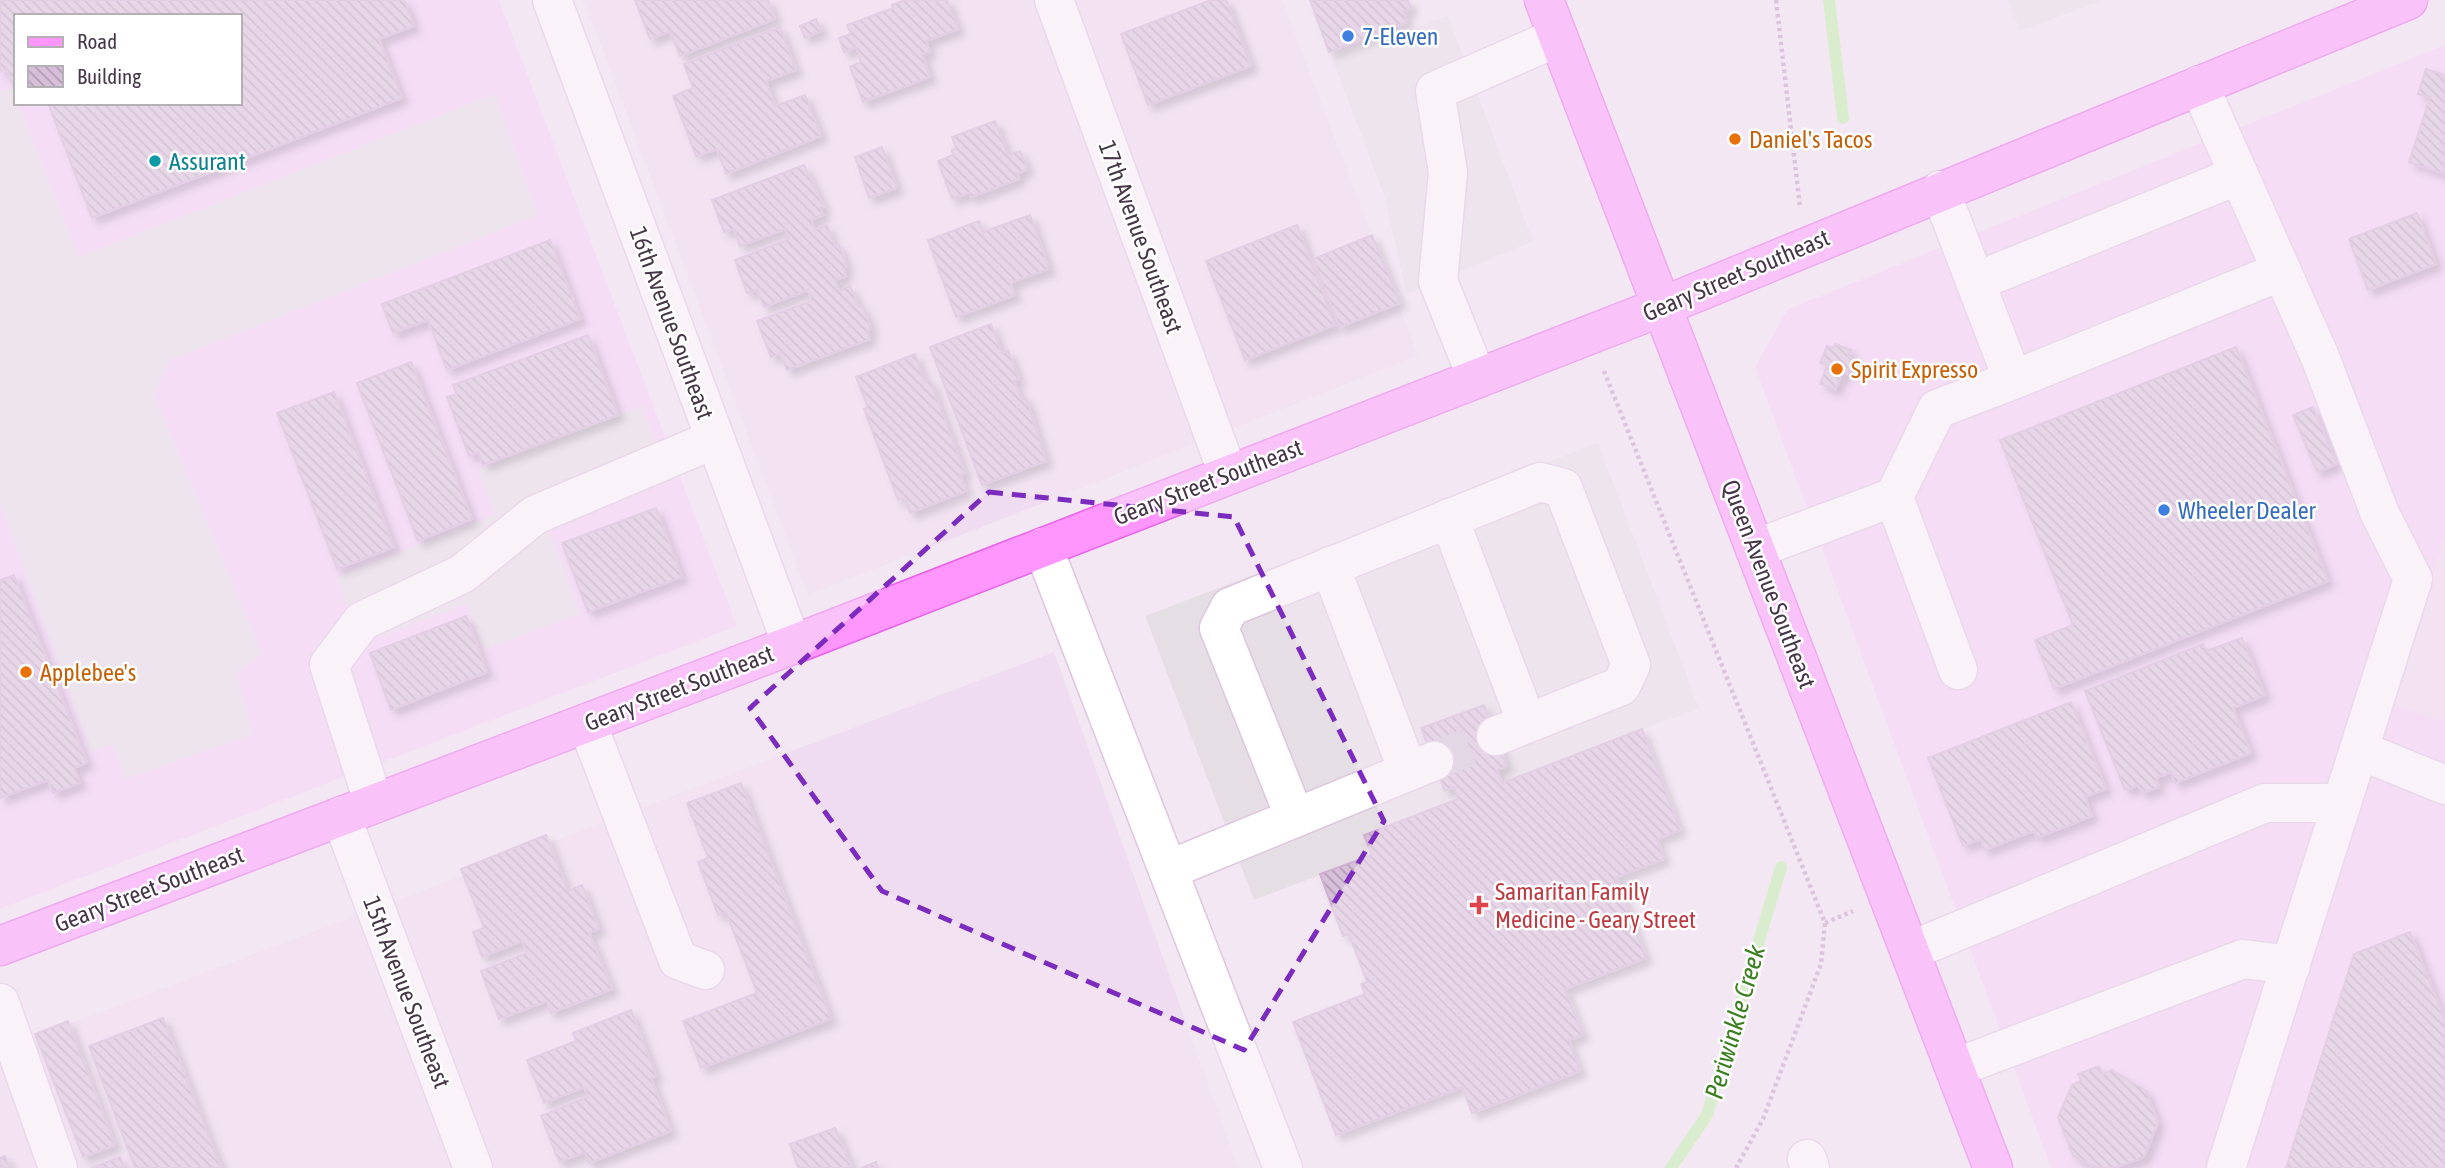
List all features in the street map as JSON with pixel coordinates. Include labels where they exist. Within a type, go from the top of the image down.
[{"type":"main road","name":"Queen Avenue Southeast","points":[[1544,0],[1993,1168]]},
{"type":"main road","name":"Geary Street Southeast","points":[[0,946],[792,645],[1661,307],[1940,190],[2408,0]]},
{"type":"street","name":"16th Avenue Southeast","points":[[552,0],[792,645]]},
{"type":"street","name":"17th Avenue Southeast","points":[[1054,0],[1228,474]]},
{"type":"street","points":[[1477,378],[1438,281],[1448,172],[1435,91],[1558,37]]},
{"type":"street","points":[[2199,85],[2320,357],[2381,513],[2413,579],[2226,1168]]},
{"type":"street","points":[[1975,282],[2239,175]]},
{"type":"street","points":[[1940,190],[2013,380]]},
{"type":"street","points":[[1755,549],[1894,497],[1937,409],[2282,271]]},
{"type":"street","name":"15th Avenue Southeast","points":[[473,1168],[358,810],[328,665],[362,621],[462,574],[535,515],[715,439]]},
{"type":"street","points":[[1295,818],[1219,628],[1230,607],[1330,566],[1449,518],[1540,482],[1563,488],[1631,665],[1621,686],[1511,729],[1449,518]]},
{"type":"street","points":[[1894,497],[1958,670]]},
{"type":"street","points":[[1043,547],[1283,1168]]},
{"type":"street","points":[[1168,870],[1421,766],[1330,566]]},
{"type":"street","points":[[587,723],[678,960],[705,970]]},
{"type":"street","points":[[2359,750],[2445,785]]},
{"type":"street","points":[[1910,951],[2264,803],[2342,803]]},
{"type":"street","points":[[1955,1068],[2243,959],[2291,965]]},
{"type":"street","points":[[0,1003],[58,1168]]},
{"type":"path","points":[[1776,0],[1804,246]]},
{"type":"path","points":[[1589,335],[1825,923],[1821,964],[1763,1119],[1737,1168]]},
{"type":"highlighted area","points":[[989,492],[1234,517],[1384,821],[1244,1050],[882,891],[750,708]]},
{"type":"shaded area","points":[[0,0],[499,0],[737,626],[0,909]]},
{"type":"shaded area","points":[[584,0],[1282,0],[1418,356],[808,595]]},
{"type":"shaded area","points":[[2008,0],[2102,0],[2020,31]]},
{"type":"shaded area","points":[[1448,16],[1533,241],[1407,294],[1384,195],[1332,58]]},
{"type":"shaded area","points":[[2445,45],[2445,536],[2393,705],[2445,721],[2445,1168],[2051,1168],[1755,367],[1788,309]]},
{"type":"shaded area","points":[[12,88],[14,105],[19,105],[79,257],[495,94],[538,215],[170,360],[154,394],[262,654],[236,672],[253,734],[125,779],[112,744],[91,752],[0,503],[0,91]]},
{"type":"shaded area","points":[[642,406],[671,480],[548,528],[580,613],[484,650],[466,604],[361,644],[336,577],[495,515],[478,470]]},
{"type":"shaded area","points":[[1598,443],[1699,708],[1502,783],[1497,770],[1507,765],[1484,705],[1422,728],[1445,790],[1454,787],[1458,799],[1364,834],[1372,855],[1254,900],[1145,616]]},
{"type":"shaded area","points":[[2445,536],[2445,721],[2393,705]]},
{"type":"shaded area","points":[[1054,652],[1238,1168],[0,1168],[0,1050]]},
{"type":"building","name":"Assurant","points":[[0,0],[404,0],[414,26],[379,39],[402,98],[92,218],[49,105],[242,105],[242,14],[14,14],[14,89],[6,69],[0,72]]},
{"type":"building","points":[[635,0],[768,0],[775,19],[680,56],[670,31],[650,39]]},
{"type":"building","points":[[905,0],[947,0],[958,29],[926,41],[930,52],[922,54],[930,77],[863,102],[850,67],[861,62],[856,47],[844,52],[839,38],[851,34],[847,25],[893,8],[892,5]]},
{"type":"building","points":[[1211,0],[1226,0],[1251,66],[1148,105],[1121,34]]},
{"type":"building","name":"7-Eleven","points":[[1310,0],[1408,0],[1411,8],[1404,12],[1407,22],[1329,52]]},
{"type":"building","points":[[816,19],[821,31],[805,38],[800,26]]},
{"type":"building","points":[[780,27],[796,70],[766,81],[775,106],[805,95],[821,136],[726,174],[717,149],[696,156],[673,96],[693,88],[684,64]]},
{"type":"building","points":[[2426,69],[2445,75],[2445,174],[2409,162],[2430,97],[2418,94]]},
{"type":"building","points":[[995,121],[1008,155],[1020,151],[1027,169],[1017,174],[1019,179],[971,197],[969,193],[952,199],[938,161],[953,155],[952,150],[956,148],[952,137]]},
{"type":"building","points":[[882,147],[897,188],[869,198],[855,157]]},
{"type":"building","points":[[804,165],[824,207],[820,208],[823,215],[811,220],[815,230],[827,225],[835,247],[839,245],[847,266],[843,268],[846,276],[835,280],[839,291],[850,286],[859,307],[863,306],[871,329],[867,330],[870,339],[787,370],[780,353],[771,357],[757,321],[812,301],[808,290],[764,307],[757,290],[747,293],[735,260],[789,239],[785,229],[740,246],[734,229],[724,232],[712,200]]},
{"type":"building","points":[[2417,213],[2436,264],[2368,290],[2349,239]]},
{"type":"building","points":[[1030,215],[1049,269],[1010,283],[1015,295],[956,317],[928,240],[979,221],[983,232]]},
{"type":"building","points":[[1297,225],[1335,325],[1245,360],[1206,261]]},
{"type":"building","points":[[1372,235],[1400,303],[1340,327],[1313,259]]},
{"type":"building","points":[[550,240],[580,319],[447,370],[428,320],[393,333],[382,304]]},
{"type":"building","points":[[991,324],[1002,353],[1008,351],[1019,379],[1014,381],[1022,399],[1026,398],[1046,461],[982,485],[930,347]]},
{"type":"building","points":[[588,335],[618,415],[483,465],[478,452],[469,456],[447,397],[457,394],[453,385]]},
{"type":"building","name":"Spirit Expresso","points":[[1835,344],[1851,350],[1848,357],[1853,359],[1847,374],[1843,372],[1835,390],[1820,384],[1827,365],[1820,363],[1827,346],[1833,348]]},
{"type":"building","name":"Wheeler Dealer","points":[[2236,347],[2328,581],[2054,689],[2035,640],[2073,625],[2000,440]]},
{"type":"building","points":[[915,354],[925,382],[930,380],[965,473],[960,474],[966,491],[910,513],[905,498],[898,500],[864,409],[868,408],[856,377]]},
{"type":"building","points":[[411,362],[472,519],[418,541],[357,383]]},
{"type":"building","points":[[334,392],[394,547],[337,569],[277,413]]},
{"type":"building","points":[[2313,407],[2337,464],[2317,472],[2293,415]]},
{"type":"building","points":[[656,508],[682,577],[588,612],[562,543]]},
{"type":"building","name":"Applebee's","points":[[14,575],[87,763],[74,768],[80,783],[53,793],[48,780],[0,798],[0,580]]},
{"type":"building","points":[[466,616],[487,672],[391,710],[370,653]]},
{"type":"building","points":[[2242,638],[2265,695],[2233,708],[2251,753],[2175,783],[2171,772],[2156,778],[2159,787],[2142,793],[2138,785],[2125,790],[2085,691],[2203,644],[2206,651]]},
{"type":"building","points":[[2071,702],[2106,789],[2085,797],[2092,816],[2037,838],[2034,831],[1984,850],[1981,839],[1963,846],[1928,758]]},
{"type":"building","name":"Samaritan Family Medicine - Geary Street","points":[[1484,705],[1507,766],[1497,770],[1502,783],[1642,729],[1680,830],[1657,839],[1664,859],[1616,877],[1646,958],[1565,989],[1583,1035],[1569,1040],[1580,1071],[1472,1113],[1462,1087],[1336,1135],[1293,1022],[1365,994],[1361,984],[1367,982],[1349,934],[1343,936],[1320,874],[1372,855],[1364,835],[1458,799],[1454,787],[1445,791],[1421,728]]},
{"type":"building","points":[[741,783],[831,1019],[701,1068],[683,1021],[757,993],[726,912],[718,915],[698,862],[708,858],[687,803]]},
{"type":"building","points":[[546,835],[568,891],[582,885],[599,929],[589,933],[612,989],[551,1013],[547,1001],[499,1019],[481,971],[527,953],[522,941],[482,957],[473,932],[484,928],[461,869]]},
{"type":"building","points":[[2410,932],[2445,1021],[2445,1168],[2286,1168],[2354,954]]},
{"type":"building","points":[[631,1010],[656,1076],[651,1078],[671,1131],[589,1163],[585,1152],[559,1162],[541,1116],[588,1097],[584,1087],[544,1103],[527,1060],[576,1041],[573,1033]]},
{"type":"building","points":[[163,1018],[221,1168],[135,1168],[89,1046]]},
{"type":"building","points":[[68,1021],[115,1145],[83,1157],[35,1034]]},
{"type":"building","points":[[2099,1066],[2102,1074],[2112,1070],[2146,1091],[2158,1123],[2144,1157],[2114,1168],[2099,1168],[2073,1156],[2058,1117],[2072,1085],[2081,1081],[2078,1074]]},
{"type":"building","points":[[835,1128],[852,1168],[798,1168],[790,1144]]},
{"type":"building","points":[[5,1156],[10,1168],[0,1168],[0,1158]]},
{"type":"building","points":[[120,1157],[124,1168],[91,1168]]},
{"type":"building","points":[[876,1162],[878,1168],[861,1168]]},
{"type":"waterway","name":"Periwinkle Creek","points":[[1829,0],[1843,118]]},
{"type":"waterway","name":"Periwinkle Creek","points":[[1671,1168],[1707,1115],[1781,867]]},
{"type":"tunnel","points":[[1434,761],[1496,736]]},
{"type":"place","name":"7-Eleven","points":[[1348,36]]},
{"type":"place","name":"Daniel's Tacos","points":[[1735,139]]},
{"type":"place","name":"Assurant","points":[[155,161]]},
{"type":"place","name":"Spirit Expresso","points":[[1837,369]]},
{"type":"place","name":"Wheeler Dealer","points":[[2164,510]]},
{"type":"place","name":"Applebee's","points":[[26,672]]},
{"type":"place","name":"Samaritan Family Medicine - Geary Street","points":[[1479,905]]}]
